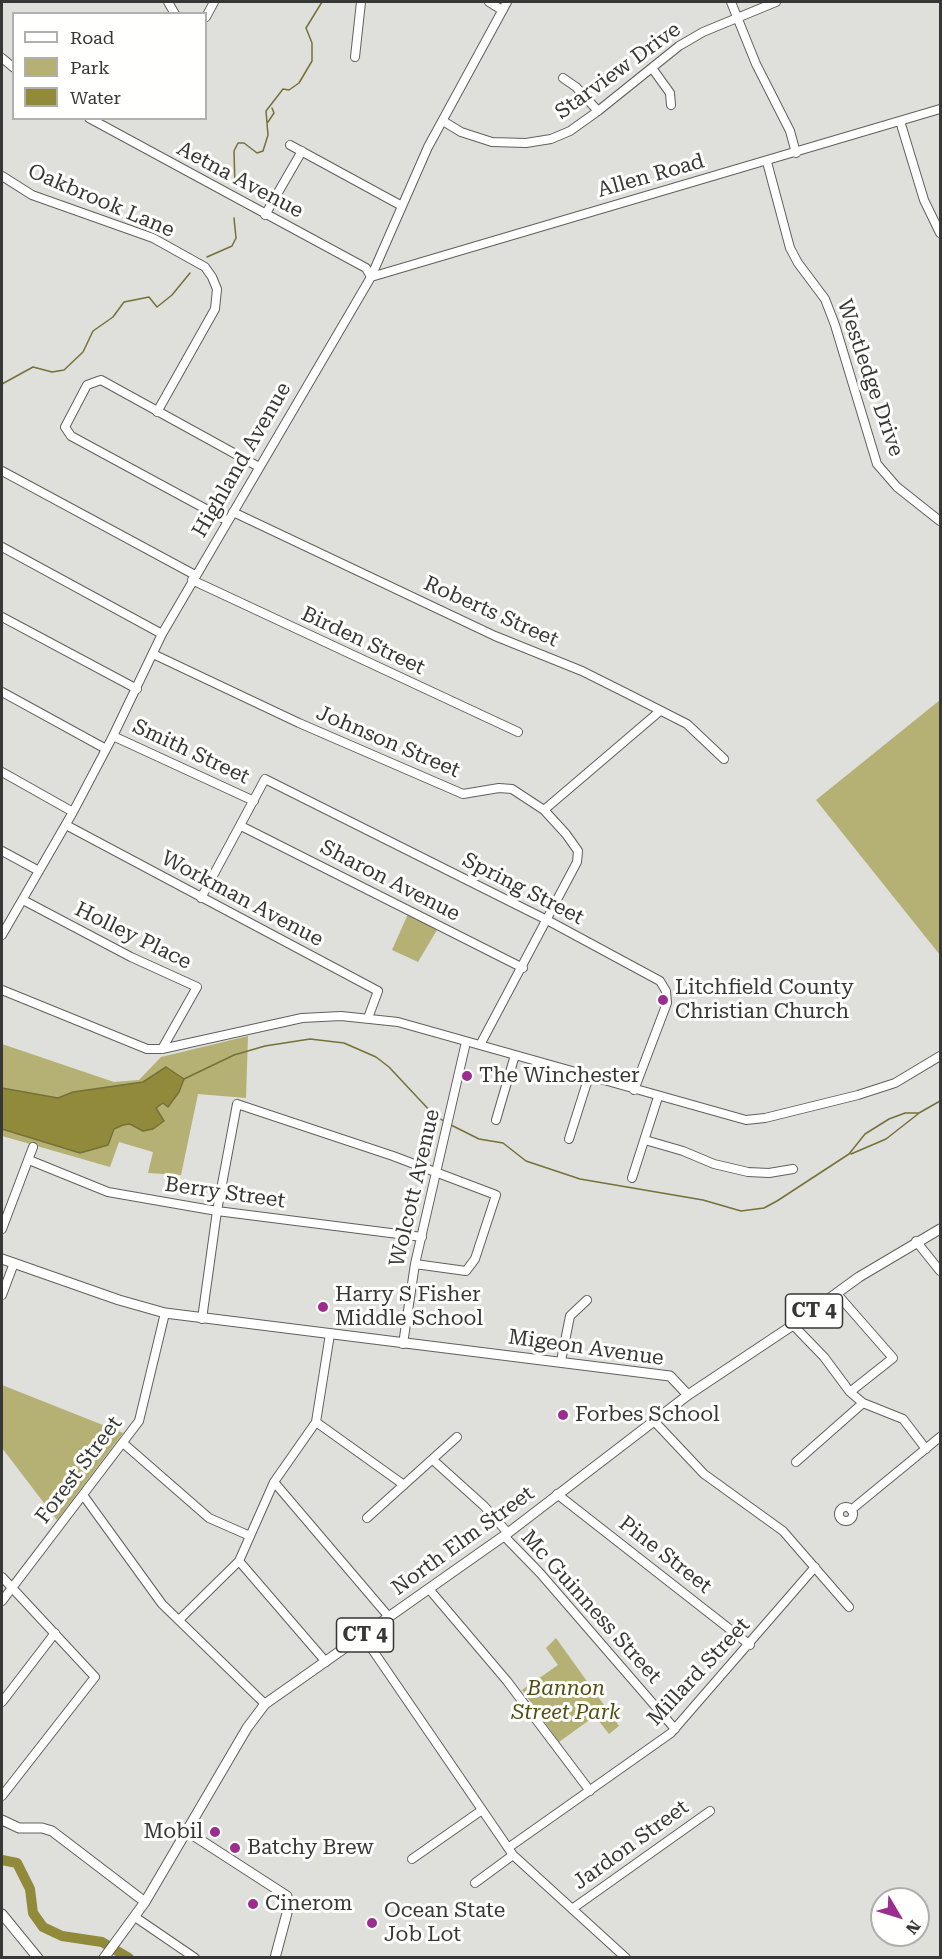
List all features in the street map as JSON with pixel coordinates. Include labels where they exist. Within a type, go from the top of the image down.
[{"type":"main road","name":"CT 4","points":[[688,1395],[916,1241],[940,1229]]},
{"type":"main road","name":"Migeon Avenue","points":[[2,1258],[119,1300],[165,1313],[670,1376],[688,1395]]},
{"type":"main road","name":"North Elm Street","points":[[104,1958],[118,1942],[145,1902],[247,1728],[265,1704],[506,1534],[688,1395]]},
{"type":"main road","points":[[2,1820],[19,1828],[42,1828],[52,1831],[145,1902]]},
{"type":"main road","points":[[188,1832],[279,1890],[287,1898],[287,1913],[275,1958]]},
{"type":"main road","points":[[2,1914],[38,1958]]},
{"type":"street","points":[[355,57],[361,2]]},
{"type":"street","points":[[489,2],[502,10]]},
{"type":"street","name":"Highland Avenue","points":[[2,934],[73,812],[137,689],[162,634],[371,277],[428,147],[507,2]]},
{"type":"street","points":[[731,2],[756,64],[790,131],[796,153]]},
{"type":"street","name":"Starview Drive","points":[[443,121],[461,132],[492,142],[551,139],[570,130],[598,111],[679,46],[737,17],[776,2]]},
{"type":"street","points":[[652,68],[670,93],[671,105]]},
{"type":"street","points":[[563,78],[576,87],[598,111]]},
{"type":"street","name":"Allen Road","points":[[371,277],[767,162],[940,109]]},
{"type":"street","name":"Aetna Avenue","points":[[92,120],[366,268],[371,277]]},
{"type":"street","points":[[900,121],[924,200],[940,233]]},
{"type":"street","points":[[290,145],[402,207]]},
{"type":"street","points":[[266,215],[302,151]]},
{"type":"street","name":"Westledge Drive","points":[[767,162],[790,248],[825,299],[835,325],[877,464],[897,487],[940,521]]},
{"type":"street","name":"Oakbrook Lane","points":[[2,176],[32,195],[153,238],[205,267],[217,289],[215,309],[157,412]]},
{"type":"street","points":[[228,520],[71,436],[65,427],[87,385],[101,380],[260,467]]},
{"type":"street","name":"Birden Street","points":[[2,471],[194,578],[518,732]]},
{"type":"street","name":"Roberts Street","points":[[233,512],[495,636],[582,670],[687,724],[724,759]]},
{"type":"street","points":[[2,547],[162,634]]},
{"type":"street","points":[[2,617],[137,689]]},
{"type":"street","name":"Johnson Street","points":[[153,654],[299,723],[463,794],[484,789],[512,789],[544,810],[578,851],[573,870],[547,920]]},
{"type":"street","points":[[2,692],[106,749]]},
{"type":"street","points":[[544,810],[660,711]]},
{"type":"street","name":"Smith Street","points":[[113,736],[254,801]]},
{"type":"street","points":[[2,772],[73,812]]},
{"type":"street","name":"Spring Street","points":[[254,801],[265,779],[547,920],[660,981],[666,992],[667,1003],[634,1090]]},
{"type":"street","points":[[201,898],[254,801]]},
{"type":"street","name":"Workman Avenue","points":[[66,825],[378,991],[368,1018]]},
{"type":"street","name":"Sharon Avenue","points":[[241,826],[523,968]]},
{"type":"street","points":[[2,851],[39,871]]},
{"type":"street","name":"Holley Place","points":[[23,900],[131,957],[197,987],[162,1049]]},
{"type":"street","points":[[480,1046],[547,920]]},
{"type":"street","points":[[2,990],[140,1047],[162,1049],[302,1017],[368,1018],[398,1022],[746,1120],[765,1118],[858,1095],[895,1083],[940,1056]]},
{"type":"street","name":"Wolcott Avenue","points":[[403,1344],[415,1264],[466,1042]]},
{"type":"street","points":[[496,1120],[515,1055]]},
{"type":"street","points":[[569,1139],[589,1076]]},
{"type":"street","points":[[632,1178],[658,1097]]},
{"type":"street","points":[[202,1318],[217,1211],[237,1104],[436,1172],[496,1195],[475,1259],[466,1270],[415,1264]]},
{"type":"street","points":[[645,1140],[683,1151],[714,1164],[748,1172],[769,1173],[793,1169]]},
{"type":"street","points":[[2,1229],[33,1148]]},
{"type":"street","name":"Berry Street","points":[[29,1160],[108,1192],[217,1211],[422,1237]]},
{"type":"street","points":[[916,1241],[940,1271]]},
{"type":"street","points":[[2,1295],[15,1263]]},
{"type":"street","points":[[837,1294],[893,1358],[850,1392]]},
{"type":"street","points":[[561,1361],[570,1317],[587,1300]]},
{"type":"street","name":"Forest Street","points":[[2,1601],[123,1443],[141,1415],[165,1313]]},
{"type":"street","points":[[793,1325],[824,1357],[850,1392],[863,1403],[903,1419],[926,1449]]},
{"type":"street","points":[[179,1620],[239,1561],[274,1482],[315,1422],[330,1334]]},
{"type":"street","points":[[796,1462],[863,1403]]},
{"type":"street","points":[[654,1421],[704,1474],[773,1522],[849,1608]]},
{"type":"street","points":[[315,1422],[404,1485]]},
{"type":"street","points":[[367,1518],[457,1437]]},
{"type":"street","points":[[851,1510],[940,1437]]},
{"type":"street","points":[[123,1443],[209,1518],[250,1536]]},
{"type":"street","name":"Mc Guinness Street","points":[[433,1460],[484,1506],[675,1729]]},
{"type":"street","points":[[274,1482],[389,1617]]},
{"type":"street","name":"Pine Street","points":[[557,1494],[750,1645]]},
{"type":"street","points":[[82,1495],[162,1604],[265,1704]]},
{"type":"street","points":[[239,1561],[326,1662]]},
{"type":"street","name":"Millard Street","points":[[508,1848],[675,1729],[750,1645],[815,1567]]},
{"type":"street","points":[[2,1577],[95,1677],[2,1796]]},
{"type":"street","points":[[429,1589],[507,1681],[590,1791]]},
{"type":"street","points":[[2,1702],[55,1633]]},
{"type":"street","points":[[363,1636],[513,1855],[626,1958]]},
{"type":"street","points":[[412,1859],[482,1810]]},
{"type":"street","name":"Jardon Street","points":[[573,1909],[710,1810]]},
{"type":"street","points":[[475,1883],[513,1855]]},
{"type":"street","points":[[135,1917],[195,1958]]},
{"type":"green space","points":[[940,700],[940,955],[816,800]]},
{"type":"green space","points":[[408,914],[437,930],[418,962],[392,950]]},
{"type":"green space","points":[[248,1036],[246,1098],[198,1094],[181,1175],[148,1173],[153,1152],[119,1142],[110,1167],[2,1136],[2,1044],[114,1082],[139,1080],[161,1057]]},
{"type":"green space","points":[[2,1385],[123,1433],[57,1520],[2,1448]]},
{"type":"green space","name":"Bannon Street Park","points":[[556,1638],[619,1726],[609,1734],[595,1716],[559,1742],[522,1690],[558,1665],[546,1648]]},
{"type":"water","points":[[166,1067],[184,1079],[179,1092],[168,1107],[163,1103],[156,1108],[164,1121],[153,1129],[143,1131],[130,1124],[123,1125],[114,1129],[108,1145],[80,1153],[2,1129],[2,1088],[58,1098],[73,1092],[143,1082]]},
{"type":"waterway","points":[[235,187],[234,151],[238,143],[244,143],[257,153],[263,151],[268,135],[266,111],[283,89],[289,90],[299,83],[312,61],[312,43],[306,28],[322,2]]},
{"type":"waterway","points":[[268,122],[274,113],[272,108]]},
{"type":"waterway","points":[[207,257],[232,246],[236,238],[234,218]]},
{"type":"waterway","points":[[2,384],[33,367],[52,372],[64,370],[83,352],[93,331],[113,317],[124,302],[149,297],[157,307],[172,295],[190,273]]},
{"type":"waterway","points":[[184,1079],[234,1055],[265,1046],[310,1039],[344,1043],[376,1057],[389,1067],[432,1113],[445,1122]]},
{"type":"waterway","points":[[449,1124],[479,1139],[503,1143],[526,1161],[580,1179],[703,1200],[741,1211],[764,1208],[777,1201],[849,1154],[865,1134],[889,1119],[905,1113],[919,1113],[940,1101]]},
{"type":"waterway","points":[[851,1154],[886,1139],[918,1114]]},
{"type":"waterway","points":[[2,1860],[17,1863],[30,1889],[33,1913],[43,1927],[62,1936],[102,1942],[129,1958]]},
{"type":"place","name":"Litchfield County Christian Church","points":[[663,1000]]},
{"type":"place","name":"The Winchester","points":[[467,1076]]},
{"type":"place","name":"Harry S Fisher Middle School","points":[[323,1307]]},
{"type":"place","name":"Forbes School","points":[[563,1415]]},
{"type":"place","name":"Mobil","points":[[215,1832]]},
{"type":"place","name":"Batchy Brew","points":[[235,1848]]},
{"type":"place","name":"Cinerom","points":[[253,1904]]},
{"type":"place","name":"Ocean State Job Lot","points":[[372,1923]]}]
